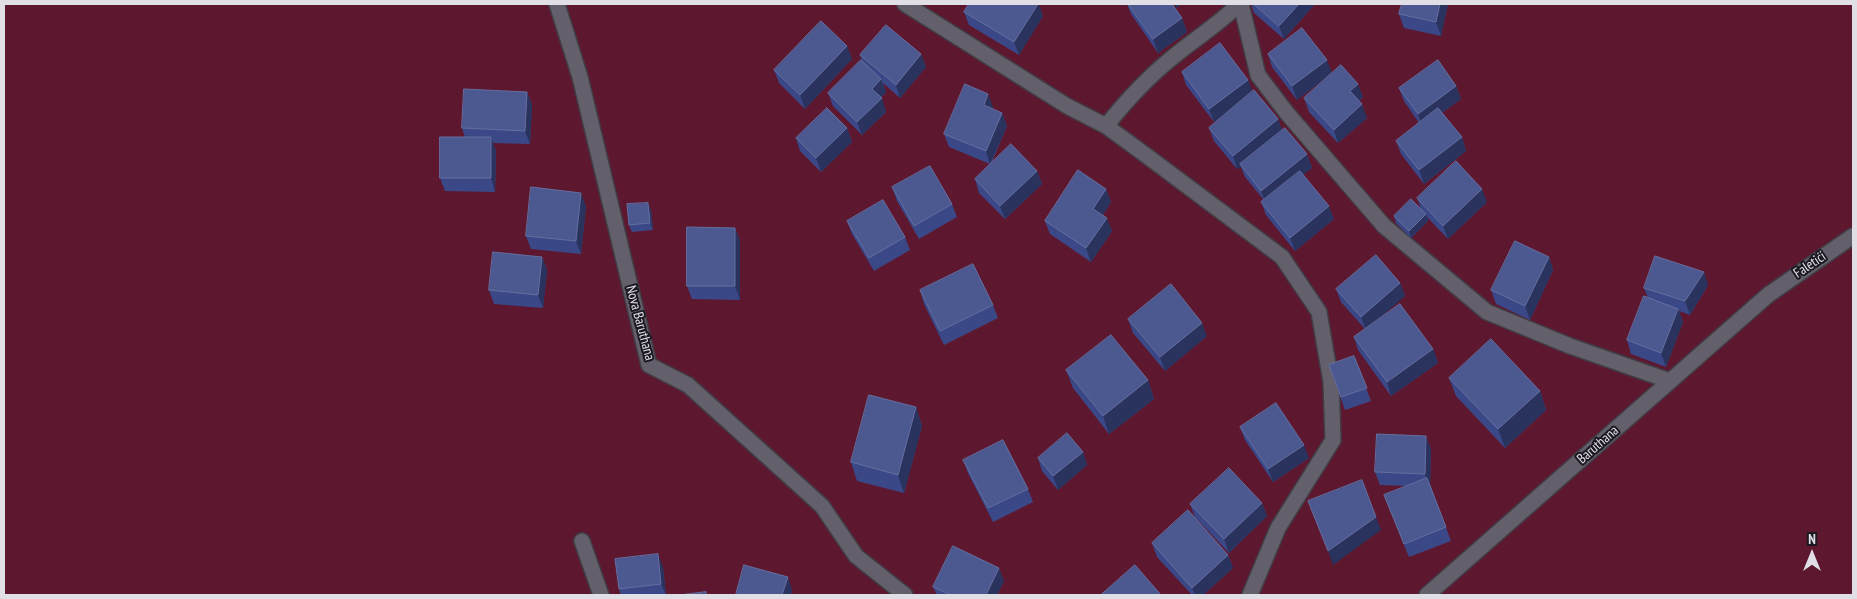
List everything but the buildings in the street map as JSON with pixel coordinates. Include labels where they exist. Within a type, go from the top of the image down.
[{"type":"street","name":"Nova Baruthana","points":[[557,4],[580,77],[649,365],[688,385],[822,506],[856,556],[905,595]]},
{"type":"street","points":[[905,4],[1067,106],[1106,126],[1282,257],[1319,312],[1331,382],[1332,440],[1278,528],[1250,595]]},
{"type":"street","points":[[1106,126],[1127,100],[1172,57],[1221,22],[1240,4],[1258,75],[1286,112],[1384,226],[1486,312],[1570,346],[1670,381]]},
{"type":"street","name":"Faletići","points":[[1768,295],[1853,236]]},
{"type":"street","name":"Baruthana","points":[[1427,595],[1768,295]]},
{"type":"street","points":[[582,541],[601,595]]},
{"type":"shaded area","points":[[4,4],[1853,4],[1853,595],[4,595]]}]
